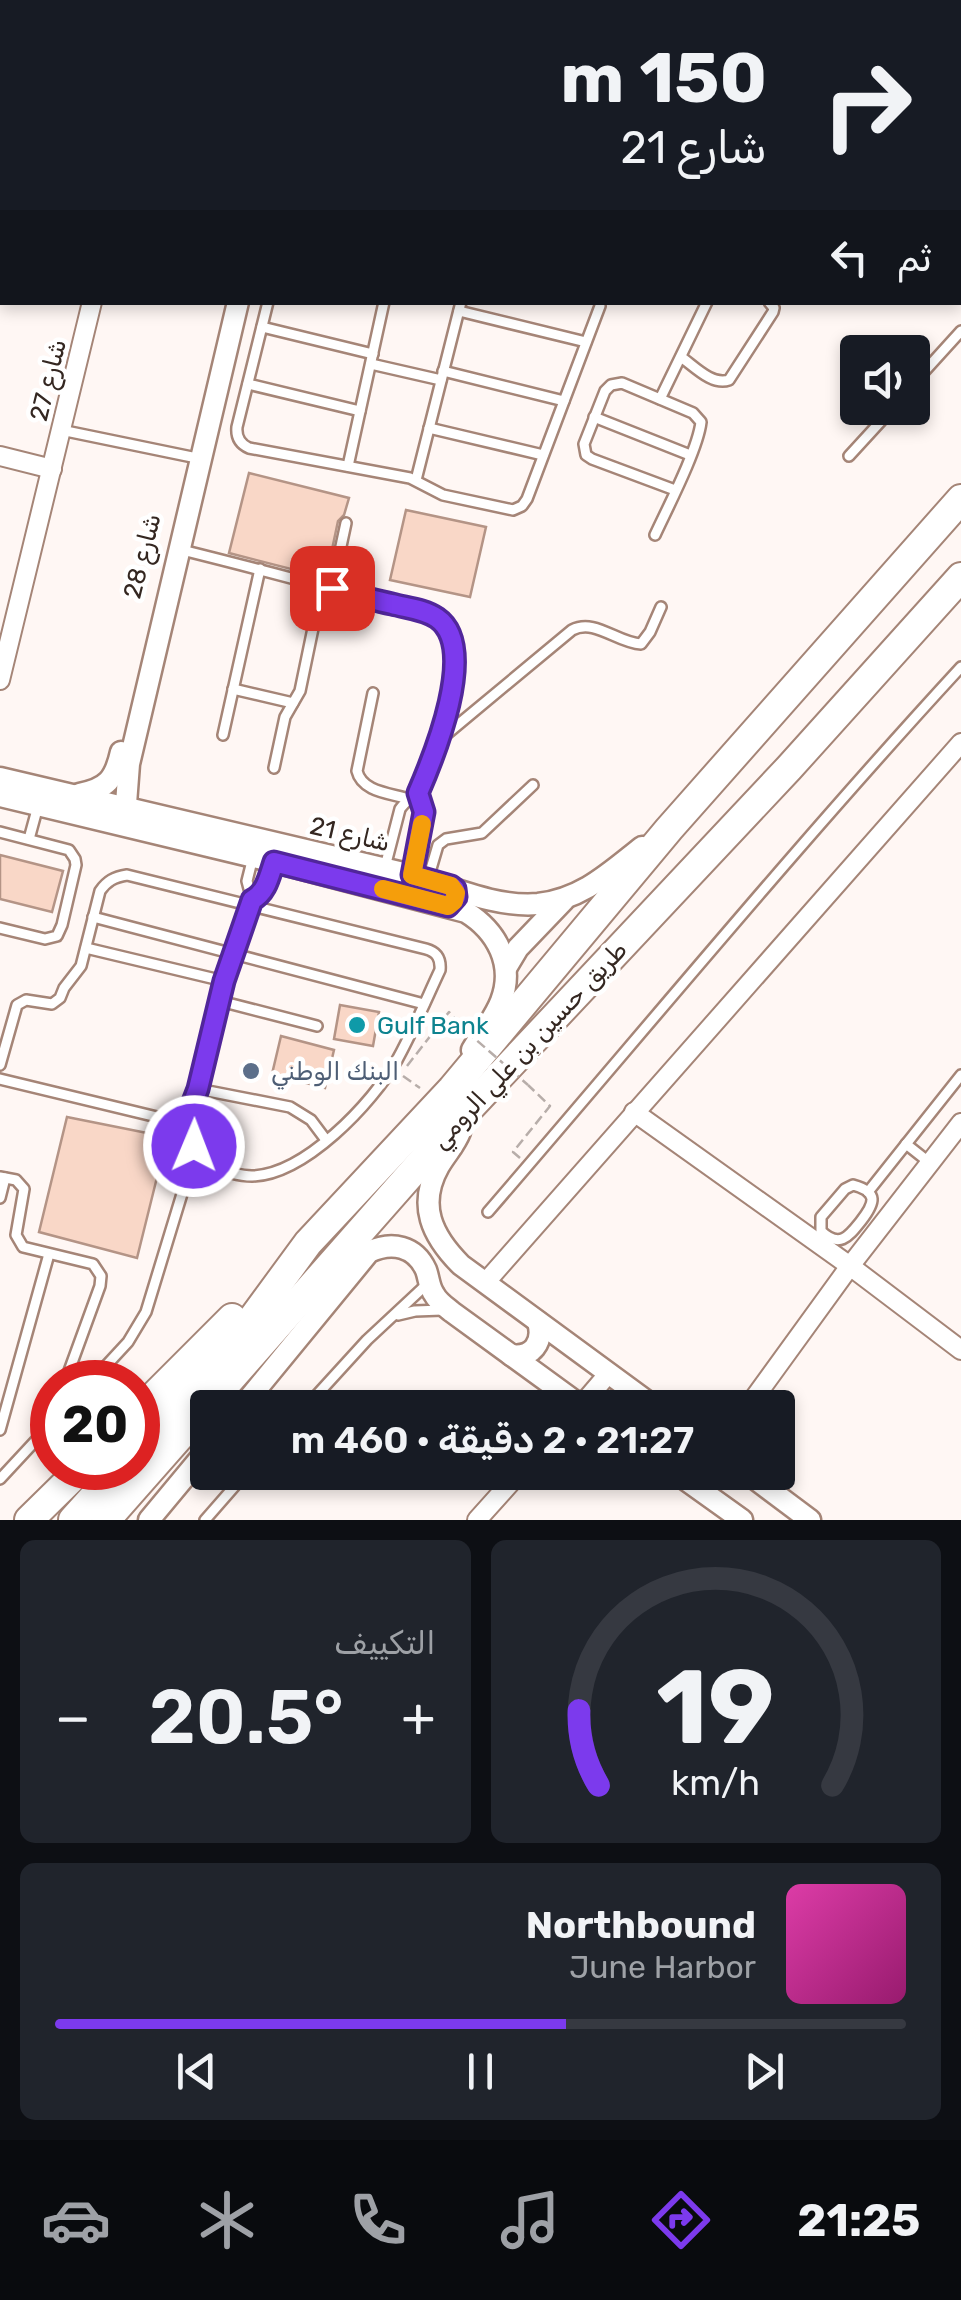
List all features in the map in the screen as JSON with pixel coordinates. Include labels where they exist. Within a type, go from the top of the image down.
[{"type":"highway","name":"طريق حسين بن علي الرومي","points":[[160,1423],[250,1322],[308,1243],[452,1089],[669,830],[961,499]]},
{"type":"highway","name":"طريق حسين بن علي الرومي","points":[[106,1520],[460,1116],[789,768],[961,577]]},
{"type":"highway","points":[[160,1390],[308,1243]]},
{"type":"highway","points":[[119,1520],[188,1425]]},
{"type":"highway","points":[[29,1520],[60,1490]]},
{"type":"highway","points":[[73,1520],[100,1490]]},
{"type":"street","name":"شارع 27","points":[[0,679],[91,305]]},
{"type":"street","name":"شارع 28","points":[[72,795],[100,788],[116,771],[228,305]]},
{"type":"street","name":"شارع 28","points":[[125,817],[128,769],[237,305]]},
{"type":"street","points":[[0,456],[52,469]]},
{"type":"street","points":[[485,1283],[961,744]]},
{"type":"street","name":"شارع 21","points":[[0,778],[72,795],[125,817],[263,860],[450,896],[516,904],[549,902],[596,884],[669,830]]},
{"type":"street","name":"شارع 21","points":[[0,796],[38,806],[125,817],[420,877],[482,923],[495,938],[506,968]]},
{"type":"street","points":[[452,1089],[502,1000],[506,968],[518,948],[565,898]]},
{"type":"street","points":[[634,1112],[961,1350]]},
{"type":"street","points":[[460,1116],[457,1139],[431,1182],[428,1200],[438,1239],[461,1265],[631,1390]]},
{"type":"street","points":[[760,1390],[961,1123]]},
{"type":"street","points":[[256,1390],[369,1252],[392,1245],[414,1254],[434,1296],[452,1312],[558,1390]]},
{"type":"street","points":[[429,1280],[446,1262],[461,1265]]},
{"type":"street","points":[[511,1355],[524,1355],[536,1348],[538,1322]]},
{"type":"street","points":[[595,1390],[609,1374]]},
{"type":"street","points":[[149,1520],[190,1471]]},
{"type":"street","points":[[477,1520],[504,1490]]},
{"type":"street","points":[[701,1490],[742,1520]]},
{"type":"street","points":[[770,1490],[810,1520]]},
{"type":"lane","points":[[267,305],[237,432],[245,446],[416,480],[443,495],[513,510],[525,503],[600,306]]},
{"type":"lane","points":[[348,466],[383,305]]},
{"type":"lane","points":[[660,399],[706,305]]},
{"type":"lane","points":[[680,357],[714,380],[729,380],[773,312],[772,305]]},
{"type":"lane","points":[[416,480],[460,306],[586,342]]},
{"type":"lane","points":[[262,327],[372,359],[564,401]]},
{"type":"lane","points":[[930,365],[961,331]]},
{"type":"lane","points":[[655,535],[675,490],[690,455],[700,428],[699,418],[622,383],[615,384],[605,392],[584,451],[588,457],[675,490]]},
{"type":"lane","points":[[248,384],[360,411]]},
{"type":"lane","points":[[594,417],[690,455]]},
{"type":"lane","points":[[849,456],[877,425]]},
{"type":"lane","points":[[429,428],[543,455]]},
{"type":"lane","points":[[61,430],[192,458]]},
{"type":"lane","points":[[274,768],[285,717],[300,691],[346,522]]},
{"type":"lane","points":[[180,549],[421,610],[447,628],[454,667],[440,739],[413,796],[400,809],[384,868]]},
{"type":"lane","points":[[223,735],[260,569]]},
{"type":"lane","points":[[440,739],[572,630],[582,625],[641,644],[662,607]]},
{"type":"lane","points":[[488,1212],[961,667]]},
{"type":"lane","points":[[233,690],[293,703]]},
{"type":"lane","points":[[373,694],[358,777],[365,786],[413,796],[424,812],[420,877]]},
{"type":"lane","points":[[420,877],[438,844],[482,833],[533,785]]},
{"type":"lane","points":[[29,840],[38,806]]},
{"type":"lane","points":[[0,832],[68,850],[76,859],[57,936],[50,939],[0,928]]},
{"type":"lane","points":[[112,1360],[146,1312],[192,1161],[193,1140],[186,1124],[224,981],[251,903],[248,882],[263,860]]},
{"type":"lane","points":[[251,903],[265,888],[263,860]]},
{"type":"lane","points":[[0,1065],[17,1005],[26,1000],[48,1004],[58,1001],[78,972],[100,891],[111,879],[126,875],[431,950],[439,959],[440,970],[386,1078],[326,1140],[292,1166],[259,1175],[235,1174],[192,1161]]},
{"type":"lane","points":[[93,917],[424,1004]]},
{"type":"lane","points":[[86,948],[224,981]]},
{"type":"lane","points":[[220,1001],[317,1026]]},
{"type":"lane","points":[[868,1192],[961,1075]]},
{"type":"lane","points":[[0,1078],[186,1124]]},
{"type":"lane","points":[[198,1089],[290,1107],[312,1120],[326,1140]]},
{"type":"lane","points":[[906,1144],[930,1163]]},
{"type":"lane","points":[[0,1198],[3,1177],[20,1182],[24,1189],[16,1228],[18,1242],[30,1250],[92,1264],[101,1276],[73,1360]]},
{"type":"lane","points":[[858,1185],[868,1192],[872,1208],[848,1236],[834,1240],[824,1235],[821,1217],[848,1186],[858,1185]]},
{"type":"lane","points":[[0,1430],[49,1254]]},
{"type":"lane","points":[[321,1390],[429,1280]]},
{"type":"lane","points":[[391,1318],[415,1311],[452,1312]]},
{"type":"lane","points":[[0,1480],[30,1447]]},
{"type":"lane","points":[[205,1520],[231,1490]]},
{"type":"path","points":[[420,1088],[401,1074],[450,1012],[550,1106],[513,1152]]},
{"type":"building","points":[[249,473],[349,498],[338,521],[326,578],[229,553]]},
{"type":"building","points":[[406,510],[486,527],[470,597],[390,580]]},
{"type":"building","points":[[0,855],[63,871],[52,912],[0,899]]},
{"type":"building","name":"Gulf Bank","points":[[340,1005],[379,1012],[373,1046],[334,1039]]},
{"type":"building","points":[[281,1036],[334,1050],[325,1088],[272,1074]]},
{"type":"building","points":[[67,1117],[167,1137],[137,1258],[39,1232]]},
{"type":"slow traffic","points":[[383,889],[448,906],[454,901],[456,893],[451,886],[412,875],[422,824]]},
{"type":"place","name":"Gulf Bank","points":[[357,1025]]},
{"type":"place","name":"البنك الوطني","points":[[251,1071]]},
{"type":"route","points":[[194,1146],[186,1120],[198,1089],[224,981],[252,900],[265,888],[274,862],[448,906],[456,897],[451,886],[412,875],[424,812],[418,793],[440,739],[454,667],[447,628],[421,610],[332,588]]}]
